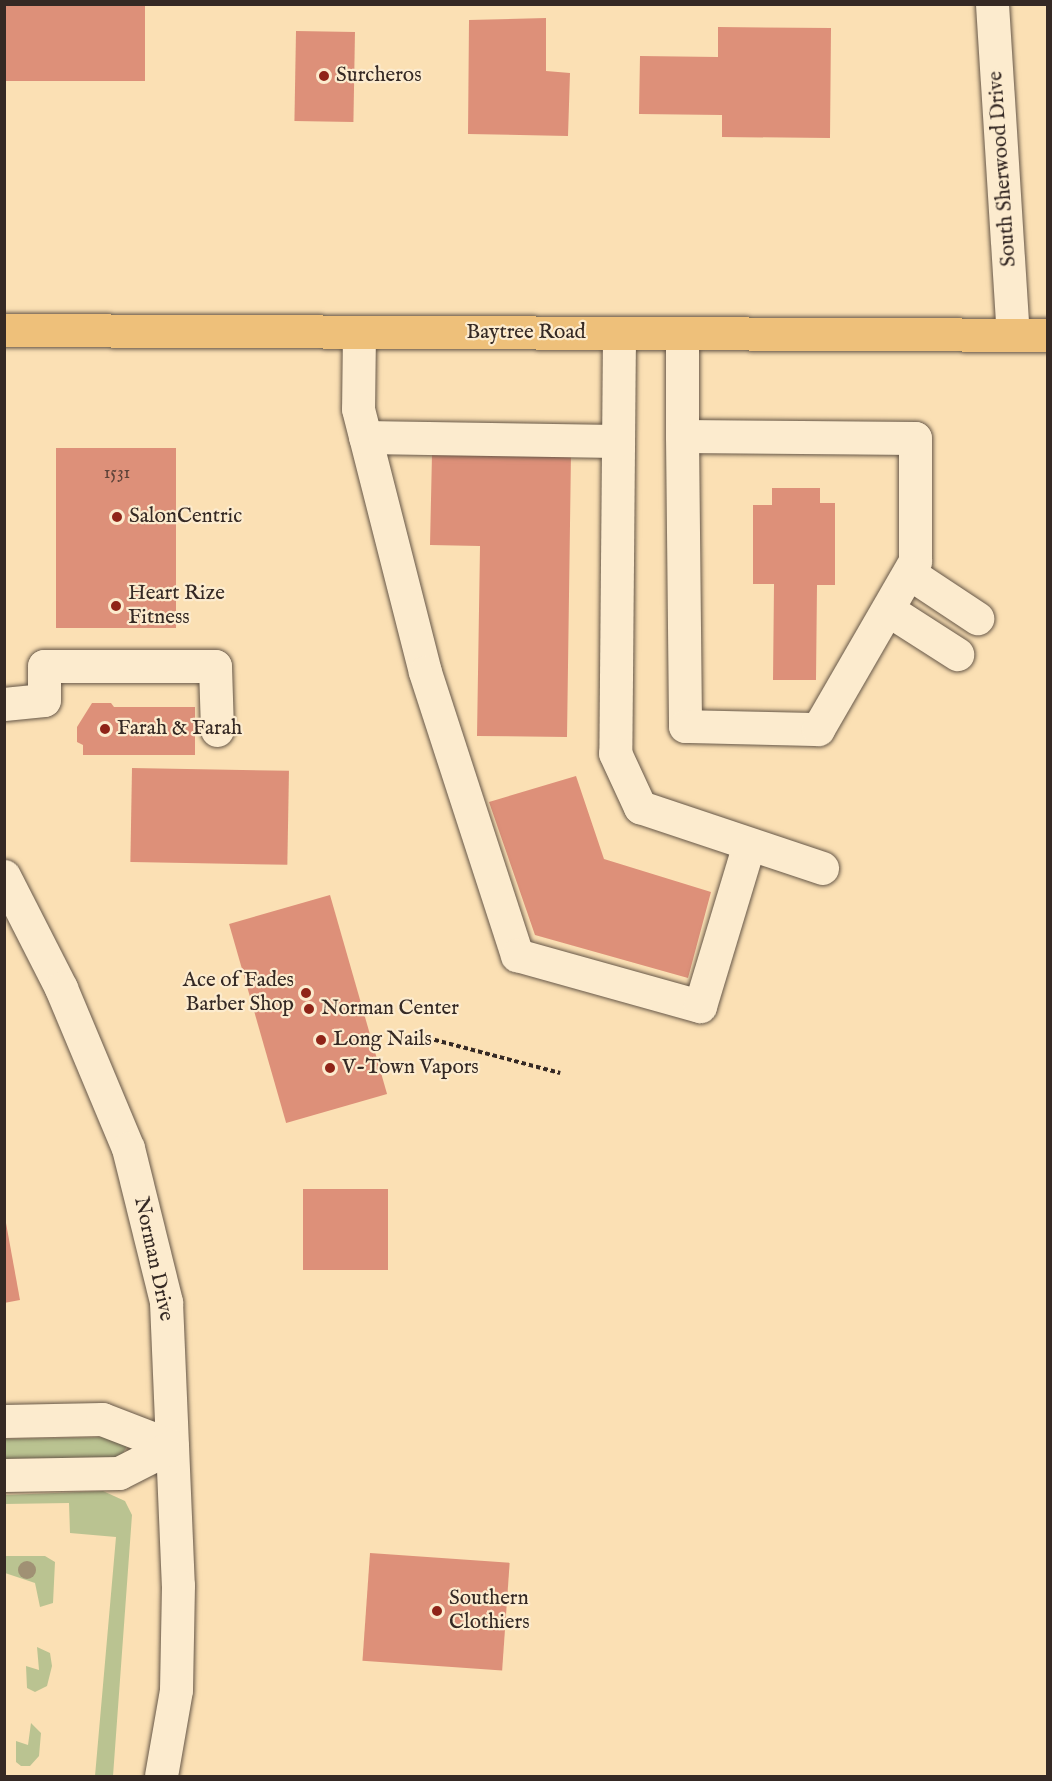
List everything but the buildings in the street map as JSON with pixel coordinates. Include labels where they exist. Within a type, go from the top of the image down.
[{"type":"main road","name":"Baytree Road","points":[[4,330],[1047,334]]},
{"type":"street","name":"South Sherwood Drive","points":[[992,4],[1014,334]]},
{"type":"street","points":[[359,332],[358,409],[365,437],[425,672],[517,955],[700,1006],[749,844]]},
{"type":"street","points":[[619,334],[616,441],[615,753],[640,807],[822,868]]},
{"type":"street","points":[[682,334],[682,436],[685,726],[818,729],[890,611],[915,561],[915,438],[682,436]]},
{"type":"street","points":[[365,437],[616,441]]},
{"type":"street","points":[[909,573],[977,618]]},
{"type":"street","points":[[890,611],[957,654]]},
{"type":"street","points":[[4,704],[44,700],[44,666],[215,666],[217,730]]},
{"type":"street","name":"Norman Drive","points":[[4,876],[61,988],[128,1148],[166,1302],[178,1585],[176,1690],[161,1776]]},
{"type":"street","points":[[4,1421],[102,1419],[172,1446]]},
{"type":"street","points":[[4,1475],[119,1473],[172,1446]]},
{"type":"path","points":[[420,1036],[560,1074]]},
{"type":"green space","points":[[117,1437],[128,1444],[121,1457],[5,1459],[4,1439]]},
{"type":"green space","points":[[103,1491],[125,1501],[132,1515],[113,1776],[95,1776],[116,1537],[70,1533],[69,1503],[4,1504],[5,1495]]},
{"type":"green space","points":[[5,1556],[45,1556],[55,1562],[53,1603],[40,1607],[35,1583],[5,1573]]},
{"type":"green space","points":[[37,1647],[50,1653],[52,1666],[47,1686],[35,1692],[27,1688],[26,1666],[39,1670]]},
{"type":"green space","points":[[31,1723],[41,1733],[39,1756],[30,1766],[21,1766],[16,1762],[16,1741],[28,1745]]},
{"type":"place","name":"Surcheros","points":[[324,76]]},
{"type":"place","name":"SalonCentric","points":[[117,517]]},
{"type":"place","name":"Heart Rize Fitness","points":[[116,606]]},
{"type":"place","name":"Farah & Farah","points":[[105,729]]},
{"type":"place","name":"Ace of Fades Barber Shop","points":[[306,993]]},
{"type":"place","name":"Norman Center","points":[[309,1009]]},
{"type":"place","name":"Long Nails","points":[[321,1040]]},
{"type":"place","name":"V-Town Vapors","points":[[330,1068]]},
{"type":"place","name":"Southern Clothiers","points":[[437,1611]]}]
